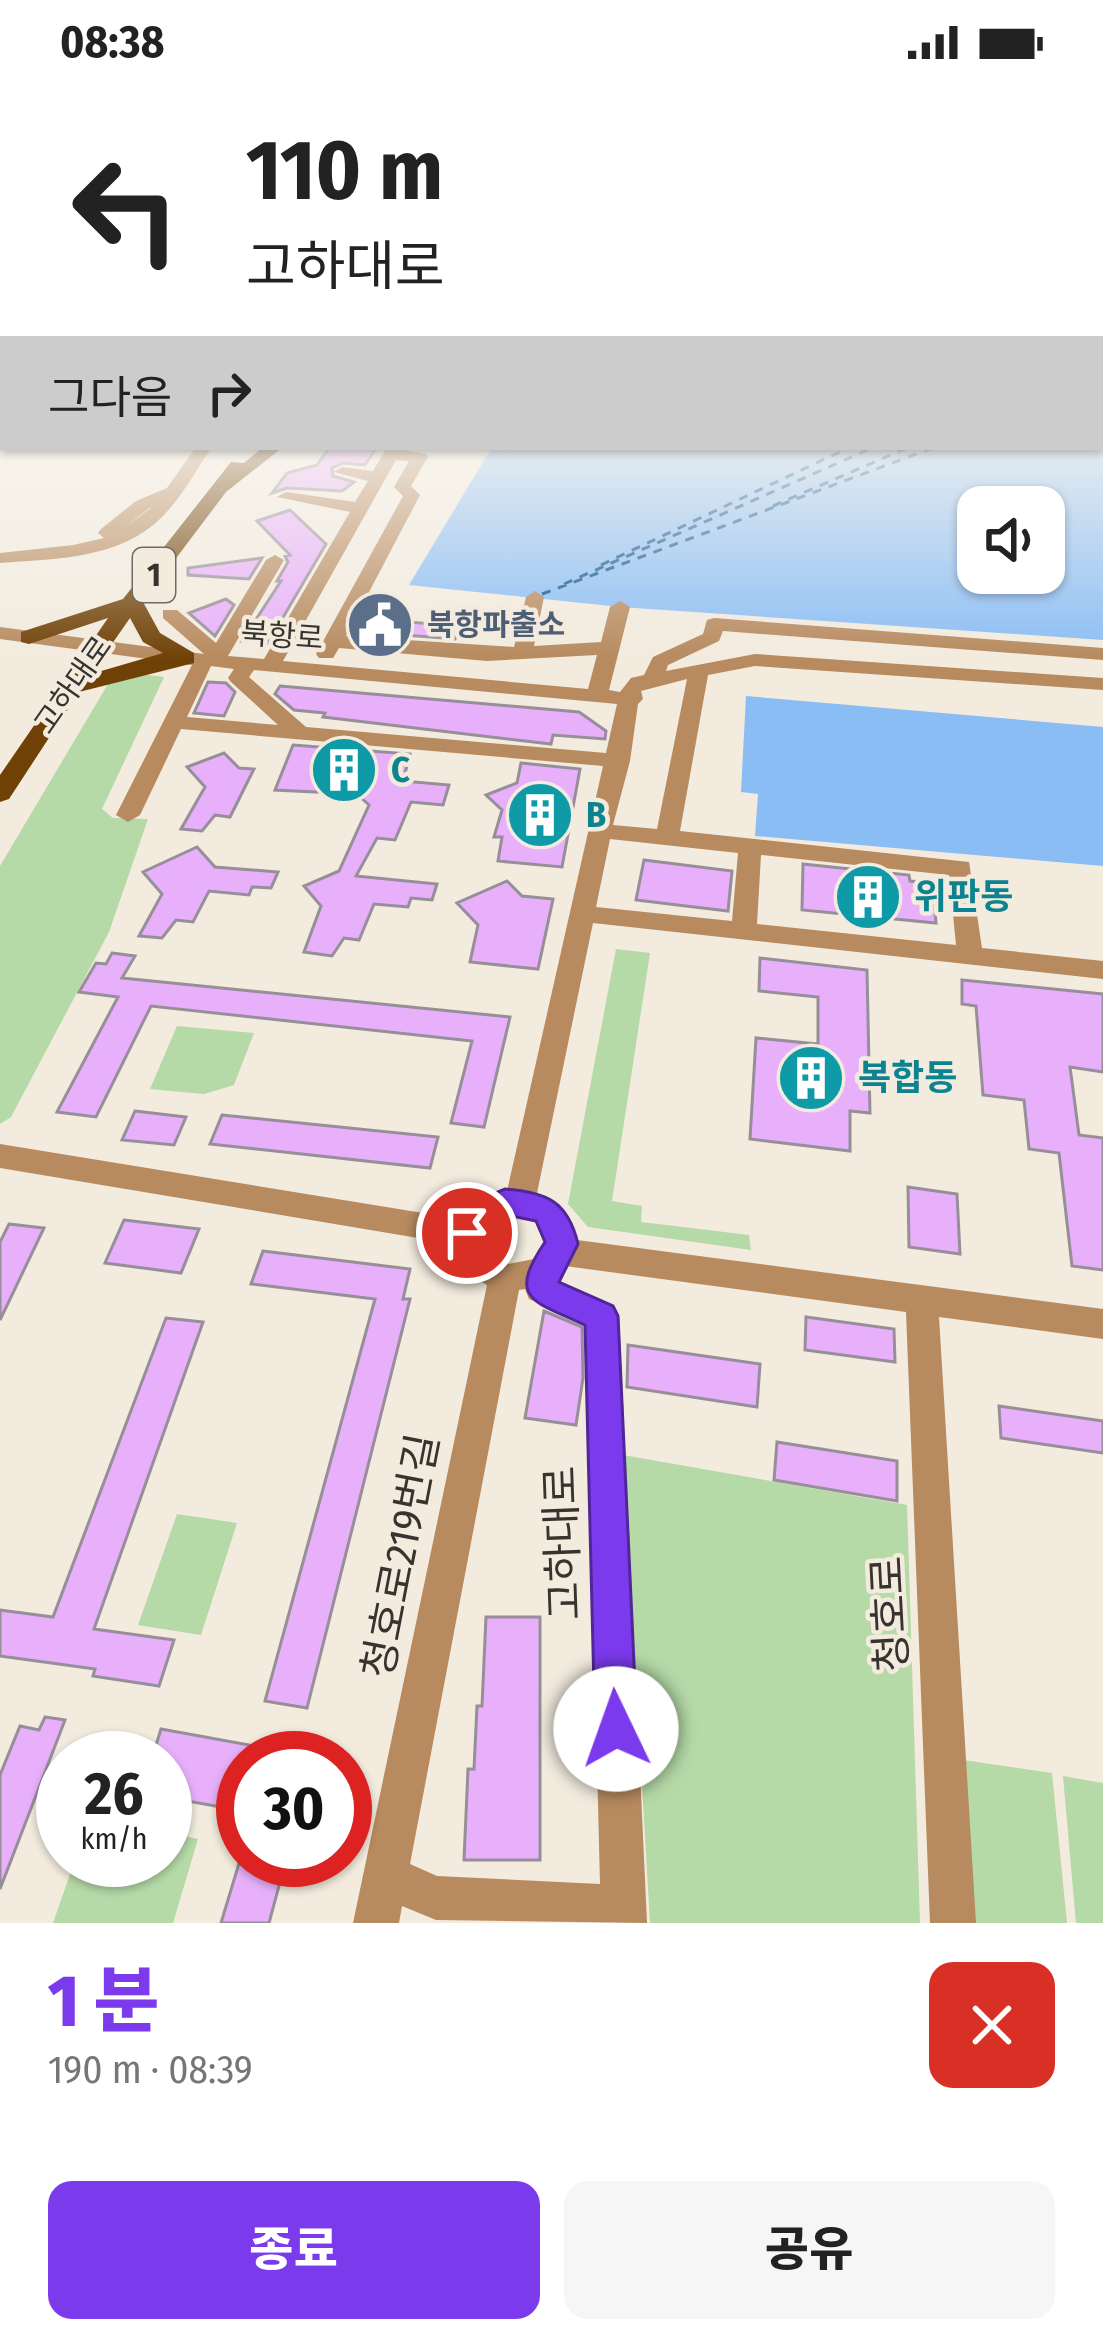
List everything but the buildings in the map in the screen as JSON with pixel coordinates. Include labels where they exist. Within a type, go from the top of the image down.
[{"type":"main road","name":"고하대로","points":[[0,794],[98,646],[216,488]]},
{"type":"main road","points":[[208,501],[224,488]]},
{"type":"main road","points":[[29,637],[133,603],[151,637],[200,658]]},
{"type":"main road","points":[[69,688],[200,658]]},
{"type":"street","points":[[0,558],[101,547],[149,523],[176,488]]},
{"type":"street","points":[[272,665],[371,488]]},
{"type":"street","points":[[318,669],[412,495],[403,488]]},
{"type":"street","points":[[286,497],[360,508]]},
{"type":"street","points":[[128,815],[200,658],[275,560]]},
{"type":"street","points":[[522,654],[535,597]]},
{"type":"street","points":[[597,695],[620,607]]},
{"type":"street","points":[[170,614],[200,658]]},
{"type":"street","points":[[654,674],[660,661],[712,637],[714,624],[1103,654]]},
{"type":"street","name":"북항로","points":[[0,634],[248,664],[633,699]]},
{"type":"street","points":[[333,640],[522,654],[609,648]]},
{"type":"street","points":[[520,1201],[633,699],[631,689],[654,674],[777,661],[1103,684]]},
{"type":"street","points":[[248,664],[238,678],[301,734]]},
{"type":"street","points":[[667,838],[699,669]]},
{"type":"street","points":[[171,722],[619,761]]},
{"type":"street","points":[[603,831],[960,868],[970,956]]},
{"type":"street","points":[[743,932],[750,847]]},
{"type":"street","points":[[585,914],[1103,970]]},
{"type":"street","points":[[0,1156],[467,1233]]},
{"type":"street","points":[[467,1233],[490,1208],[520,1201],[547,1211],[557,1222],[551,1261]]},
{"type":"street","points":[[467,1233],[474,1261],[505,1279],[551,1261],[1103,1324]]},
{"type":"street","name":"고하대로","points":[[551,1261],[541,1289],[602,1316],[624,1915]]},
{"type":"street","name":"청호로219번길","points":[[376,1923],[505,1279]]},
{"type":"street","name":"청호로","points":[[922,1300],[953,1923]]},
{"type":"street","points":[[386,1876],[436,1898],[624,1915]]},
{"type":"green space","points":[[139,674],[164,677],[102,809],[113,818],[148,819],[109,932],[11,1117],[0,1124],[0,866],[108,684]]},
{"type":"green space","points":[[616,949],[650,953],[612,1201],[642,1206],[641,1222],[749,1235],[751,1250],[588,1227],[568,1204]]},
{"type":"green space","points":[[177,1026],[254,1033],[234,1085],[204,1094],[150,1089]]},
{"type":"green space","points":[[623,1455],[907,1505],[920,1923],[650,1923]]},
{"type":"green space","points":[[177,1514],[237,1523],[201,1635],[138,1625]]},
{"type":"green space","points":[[963,1760],[1052,1773],[1067,1923],[974,1923]]},
{"type":"green space","points":[[1063,1776],[1103,1783],[1103,1923],[1076,1923]]},
{"type":"green space","points":[[66,1887],[184,1887],[173,1923],[53,1923]]},
{"type":"water","points":[[467,488],[957,488],[957,594],[1065,594],[1065,488],[1103,488],[1103,640],[620,607],[409,585]]},
{"type":"water","points":[[746,696],[1103,727],[1103,866],[755,836],[758,794],[741,792]]},
{"type":"ferry route","points":[[601,565],[764,488]]},
{"type":"ferry route","points":[[564,584],[782,488]]},
{"type":"ferry route","points":[[773,506],[815,488]]},
{"type":"ferry route","points":[[542,594],[826,488]]},
{"type":"place","name":"북항파출소","points":[[380,625]]},
{"type":"place","name":"C","points":[[344,770]]},
{"type":"place","name":"B","points":[[540,815]]},
{"type":"place","name":"위판동","points":[[868,897]]},
{"type":"place","name":"복합동","points":[[811,1078]]},
{"type":"route","points":[[467,1233],[482,1212],[505,1202],[534,1204],[547,1211],[557,1222],[562,1244],[544,1271],[541,1289],[602,1316],[616,1729]]}]
